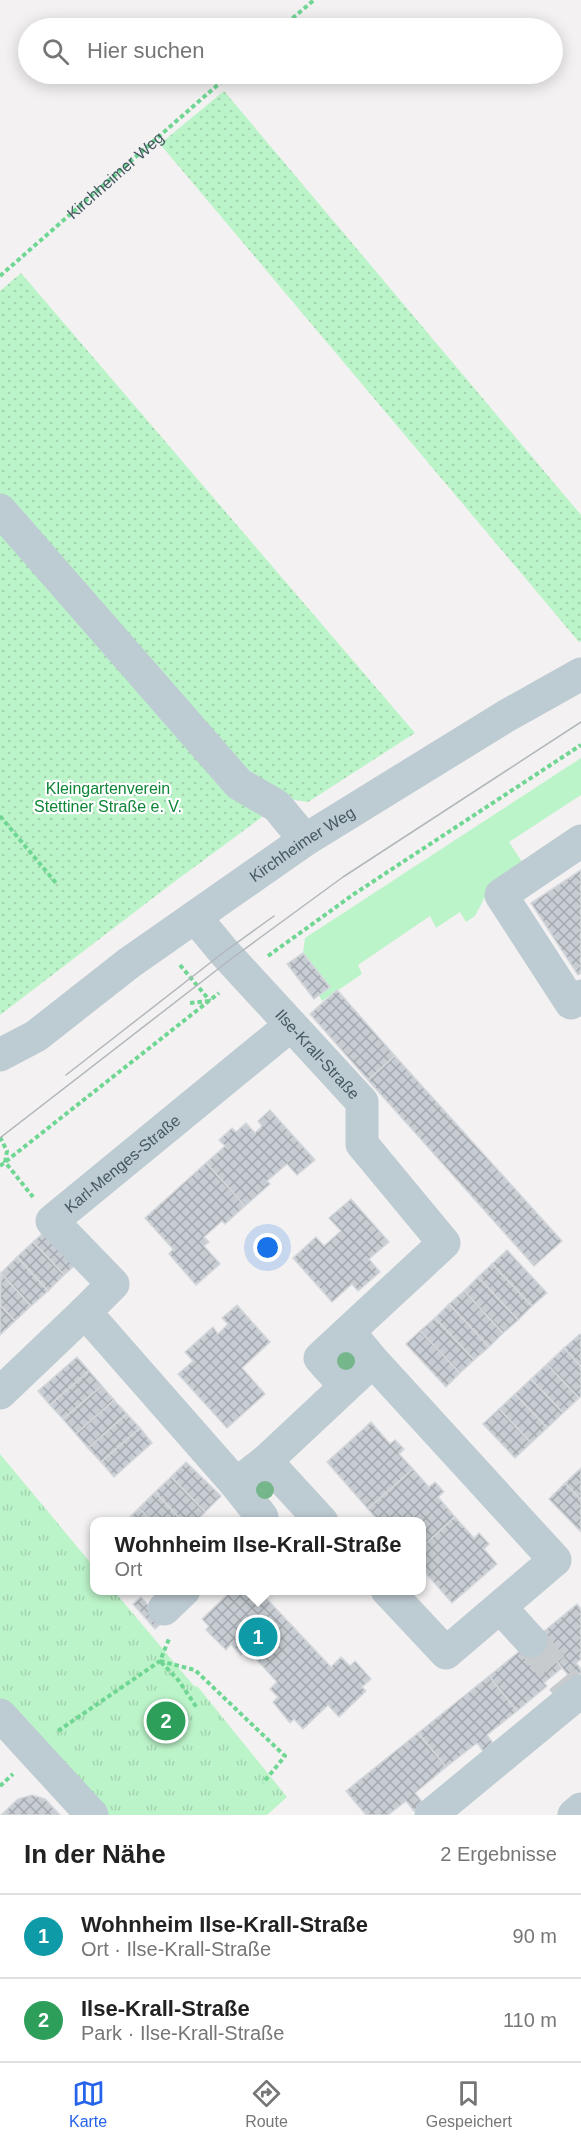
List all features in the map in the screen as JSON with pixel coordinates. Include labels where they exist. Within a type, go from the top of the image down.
[{"type":"street","points":[[0,510],[239,784],[277,806],[305,840]]},
{"type":"street","name":"Kirchheimer Weg","points":[[0,1055],[36,1036],[129,963],[305,840],[506,716],[581,674]]},
{"type":"street","points":[[581,841],[501,895],[571,1003],[581,996]]},
{"type":"street","name":"Ilse-Krall-Straße","points":[[195,916],[244,974],[362,1102],[362,1144],[444,1243],[320,1358],[345,1386]]},
{"type":"street","name":"Karl-Menges-Straße","points":[[0,1393],[113,1284],[52,1221],[291,1025]]},
{"type":"street","name":"Kirchheimer Weg","points":[[0,1078],[36,1036]]},
{"type":"street","points":[[85,1312],[236,1484],[259,1517]]},
{"type":"street","points":[[349,1332],[372,1361],[555,1560],[447,1653],[392,1595]]},
{"type":"street","points":[[236,1484],[266,1461],[372,1361]]},
{"type":"street","points":[[266,1461],[318,1517]]},
{"type":"street","points":[[262,1517],[292,1490]]},
{"type":"street","points":[[501,1608],[531,1641]]},
{"type":"street","points":[[431,1815],[574,1690]]},
{"type":"street","points":[[0,1715],[92,1815]]},
{"type":"street","points":[[574,1815],[581,1809]]},
{"type":"path","points":[[293,18],[314,0]]},
{"type":"path","name":"Kirchheimer Weg","points":[[0,276],[219,84]]},
{"type":"path","points":[[0,1166],[244,974],[354,894],[581,745]]},
{"type":"path","points":[[0,816],[56,883]]},
{"type":"path","points":[[160,941],[210,1001]]},
{"type":"path","points":[[190,1004],[210,1001]]},
{"type":"path","points":[[0,1137],[7,1151],[5,1162],[52,1221]]},
{"type":"path","points":[[35,1753],[55,1733],[160,1661],[171,1635],[174,1600]]},
{"type":"path","points":[[160,1661],[179,1682],[197,1708]]},
{"type":"path","points":[[160,1661],[195,1670],[285,1756],[263,1783]]},
{"type":"green space","points":[[224,91],[581,515],[581,641],[579,642],[160,144]]},
{"type":"green space","points":[[21,273],[415,733],[308,802],[283,798],[240,772],[0,496],[0,291]]},
{"type":"green space","name":"Kleingartenverein Stettiner Straße e. V.","points":[[0,510],[277,806],[0,1015]]},
{"type":"green space","points":[[581,758],[581,795],[509,842],[526,868],[486,895],[475,916],[466,922],[460,912],[436,928],[430,916],[358,965],[362,974],[322,1001],[319,995],[329,987],[303,953],[305,938]]},
{"type":"green space","points":[[0,1454],[90,1562],[90,1595],[117,1595],[194,1686],[198,1687],[287,1797],[267,1815],[107,1815],[0,1701]]},
{"type":"building","points":[[581,870],[581,973],[578,975],[531,903]]},
{"type":"building","points":[[303,953],[330,987],[314,999],[287,964]]},
{"type":"building","points":[[337,990],[395,1056],[368,1080],[310,1014]]},
{"type":"building","points":[[395,1056],[562,1241],[534,1266],[368,1080]]},
{"type":"building","points":[[270,1110],[315,1160],[297,1175],[287,1164],[267,1181],[270,1184],[245,1206],[206,1163],[225,1146],[219,1140],[232,1128],[236,1132],[246,1123],[255,1133],[262,1126],[258,1121]]},
{"type":"building","points":[[206,1163],[245,1206],[225,1224],[222,1221],[204,1237],[209,1242],[204,1246],[220,1264],[196,1285],[169,1254],[173,1249],[145,1218]]},
{"type":"building","points":[[351,1199],[389,1242],[369,1259],[380,1272],[358,1291],[352,1284],[332,1302],[293,1258],[316,1237],[324,1246],[341,1231],[329,1218]]},
{"type":"building","points":[[50,1227],[81,1260],[64,1275],[33,1242]]},
{"type":"building","points":[[33,1242],[64,1275],[48,1291],[17,1257]]},
{"type":"building","points":[[507,1250],[547,1293],[532,1306],[492,1264]]},
{"type":"building","points":[[17,1257],[48,1291],[31,1306],[1,1273]]},
{"type":"building","points":[[492,1264],[532,1306],[518,1320],[478,1277]]},
{"type":"building","points":[[1,1273],[31,1306],[15,1321],[0,1305]]},
{"type":"building","points":[[478,1277],[518,1320],[503,1333],[464,1291]]},
{"type":"building","points":[[464,1291],[503,1333],[489,1347],[449,1304]]},
{"type":"building","points":[[449,1304],[489,1347],[474,1360],[435,1318]]},
{"type":"building","points":[[0,1305],[15,1321],[0,1335]]},
{"type":"building","points":[[237,1305],[270,1342],[242,1368],[265,1394],[227,1428],[178,1374],[193,1361],[185,1352],[213,1327],[218,1334],[228,1324],[222,1318]]},
{"type":"building","points":[[435,1318],[474,1360],[460,1373],[420,1331]]},
{"type":"building","points":[[420,1331],[460,1373],[446,1387],[406,1344]]},
{"type":"building","points":[[581,1335],[581,1367],[564,1348]]},
{"type":"building","points":[[564,1348],[581,1367],[581,1396],[579,1398],[547,1364]]},
{"type":"building","points":[[77,1357],[89,1371],[50,1405],[38,1391]]},
{"type":"building","points":[[547,1364],[579,1398],[563,1413],[531,1379]]},
{"type":"building","points":[[89,1371],[102,1386],[63,1419],[50,1405]]},
{"type":"building","points":[[531,1379],[563,1413],[547,1428],[515,1394]]},
{"type":"building","points":[[102,1386],[114,1400],[76,1434],[63,1419]]},
{"type":"building","points":[[515,1394],[547,1428],[531,1443],[499,1409]]},
{"type":"building","points":[[114,1400],[127,1414],[88,1448],[76,1434]]},
{"type":"building","points":[[499,1409],[531,1443],[515,1458],[483,1424]]},
{"type":"building","points":[[127,1414],[140,1428],[101,1462],[88,1448]]},
{"type":"building","points":[[371,1422],[390,1444],[395,1440],[404,1449],[399,1454],[413,1469],[368,1509],[327,1462]]},
{"type":"building","points":[[140,1428],[152,1443],[114,1477],[101,1462]]},
{"type":"building","points":[[186,1462],[221,1496],[205,1512],[171,1477]]},
{"type":"building","points":[[581,1468],[581,1500],[565,1483]]},
{"type":"building","points":[[413,1469],[429,1487],[435,1482],[444,1492],[438,1497],[455,1517],[426,1543],[426,1517],[375,1517],[368,1509]]},
{"type":"building","points":[[171,1477],[205,1512],[200,1517],[178,1517],[155,1492]]},
{"type":"building","points":[[565,1483],[581,1500],[581,1532],[549,1499]]},
{"type":"building","points":[[155,1492],[178,1517],[148,1517],[139,1508]]},
{"type":"building","points":[[139,1508],[148,1517],[130,1517]]},
{"type":"building","points":[[455,1517],[474,1538],[479,1533],[489,1544],[484,1549],[497,1564],[452,1603],[426,1574],[426,1543]]},
{"type":"building","points":[[227,1595],[267,1595],[265,1597],[331,1667],[341,1657],[350,1666],[355,1661],[371,1679],[362,1687],[366,1691],[339,1717],[328,1705],[303,1729],[294,1719],[290,1723],[273,1702],[278,1697],[270,1689],[277,1682],[247,1649],[241,1655],[231,1644],[226,1650],[206,1630],[209,1626],[202,1619]]},
{"type":"building","points":[[141,1597],[163,1622],[155,1629],[133,1604]]},
{"type":"building","points":[[577,1604],[581,1609],[581,1659],[576,1663],[581,1673],[572,1680],[537,1637]]},
{"type":"building","points":[[537,1637],[562,1668],[544,1683],[547,1686],[517,1711],[489,1676]]},
{"type":"building","points":[[489,1676],[517,1711],[487,1735],[493,1743],[483,1751],[477,1743],[446,1767],[418,1733]]},
{"type":"building","points":[[418,1733],[446,1767],[415,1793],[423,1803],[414,1811],[406,1801],[388,1815],[366,1815],[346,1791]]},
{"type":"building","points":[[32,1795],[45,1799],[60,1815],[1,1815],[18,1799]]},
{"type":"tunnel","points":[[531,1641],[566,1684]]},
{"type":"tram line","points":[[0,1138],[231,959],[343,877],[581,722]]},
{"type":"tram line","points":[[66,1075],[274,916]]},
{"type":"place","name":"Wohnheim Ilse-Krall-Straße","points":[[258,1637]]},
{"type":"place","name":"Ilse-Krall-Straße","points":[[166,1721]]}]
